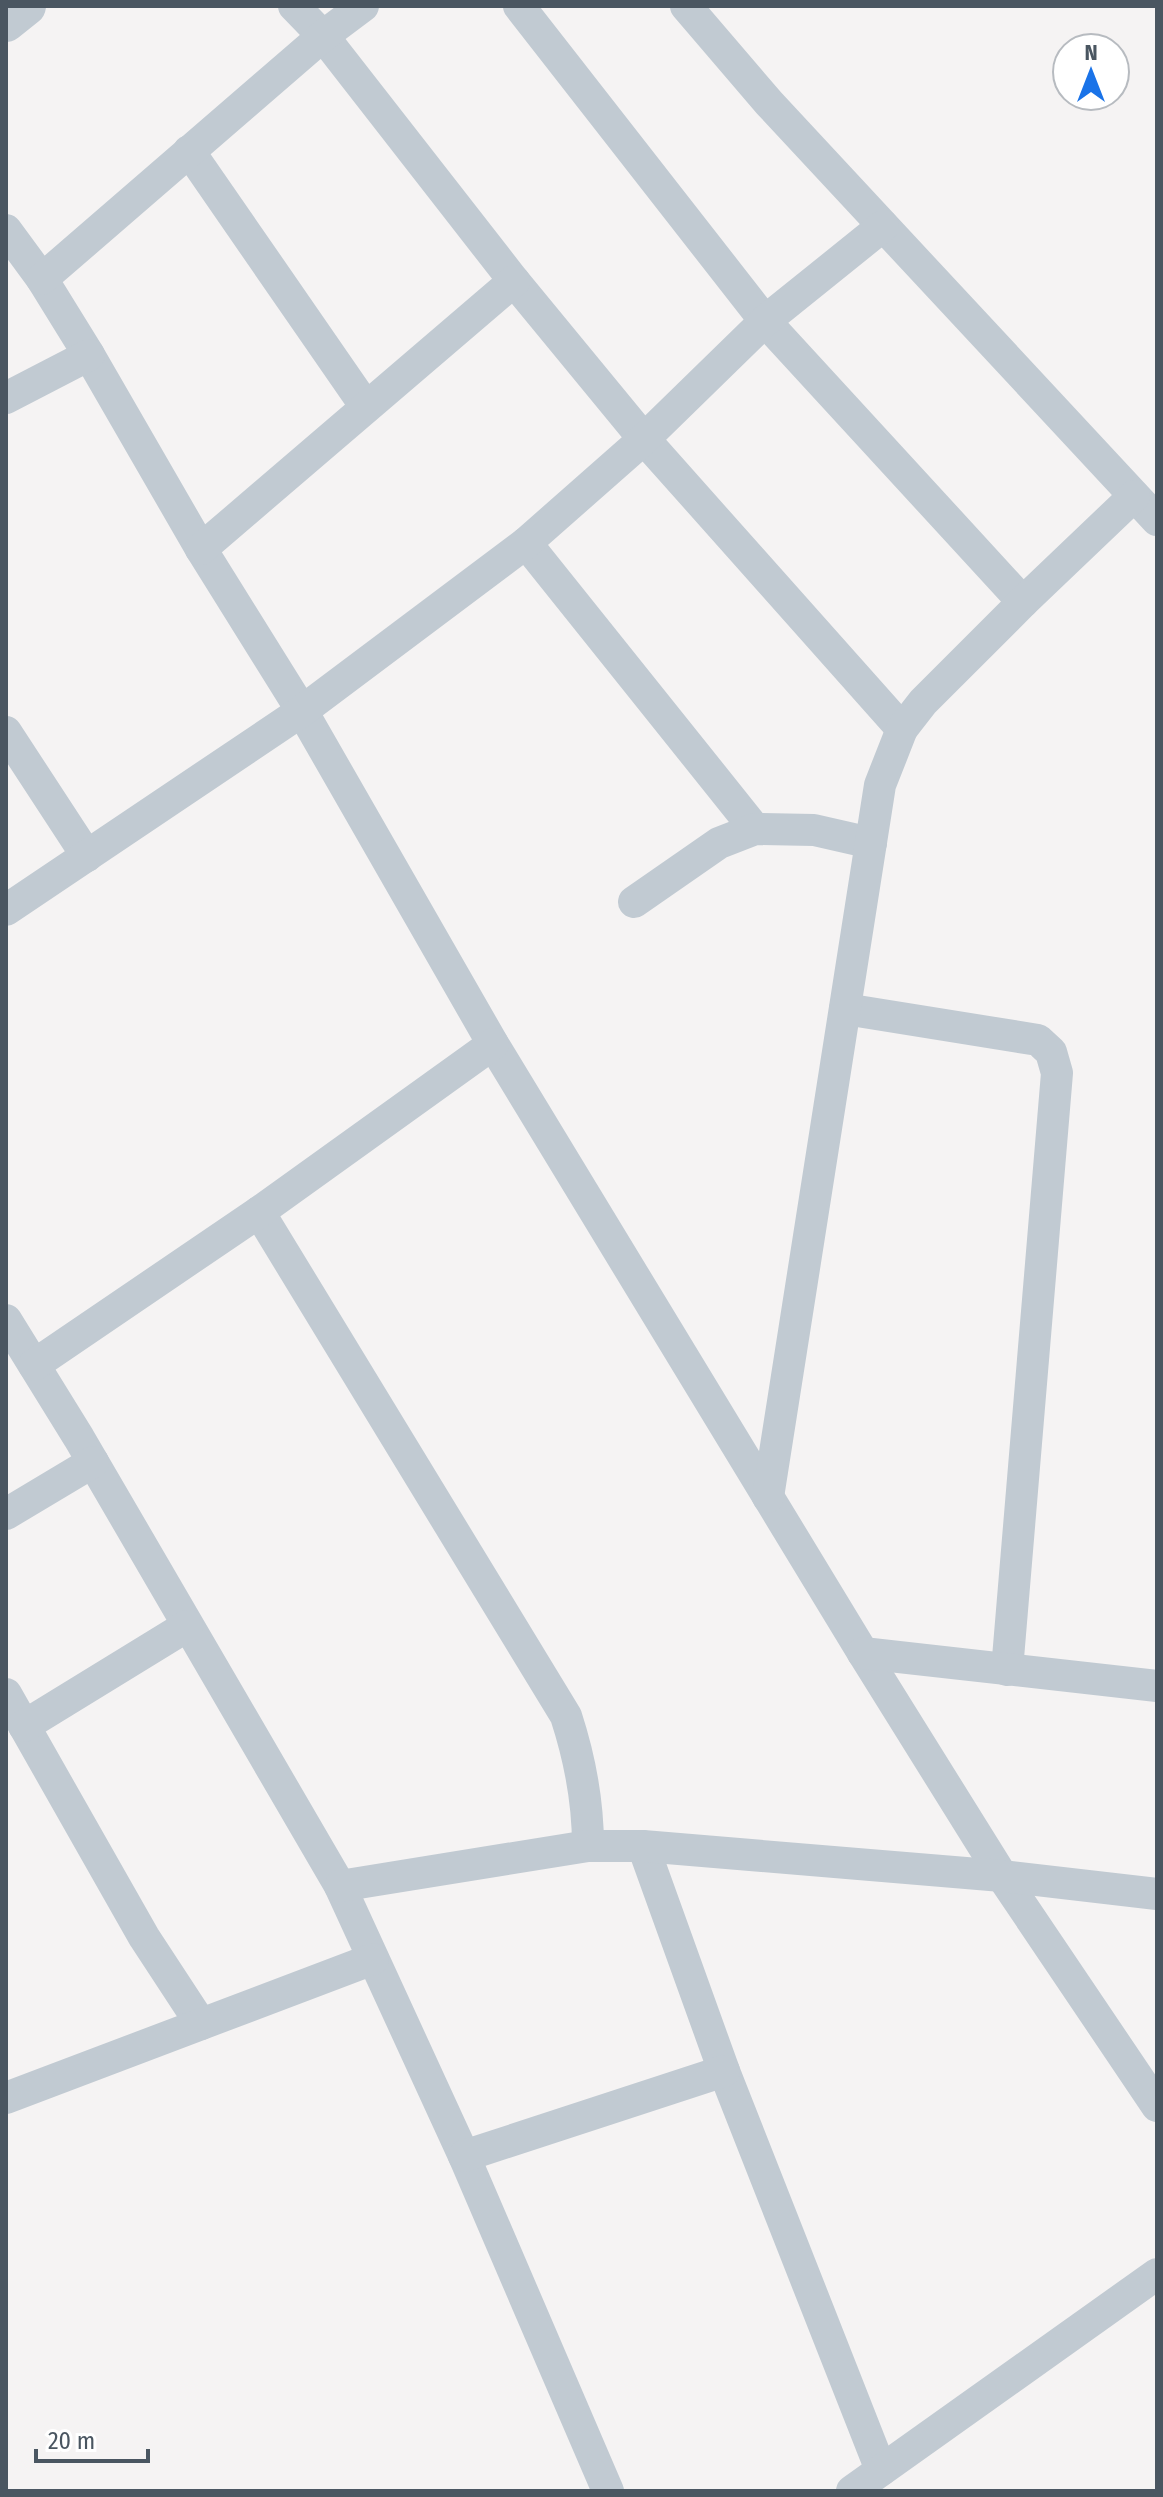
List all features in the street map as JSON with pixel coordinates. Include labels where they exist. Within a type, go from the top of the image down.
[{"type":"street","points":[[6,22],[26,6]]},
{"type":"street","points":[[294,6],[323,36],[514,281],[644,439],[902,729]]},
{"type":"street","points":[[42,279],[323,36],[363,6]]},
{"type":"street","points":[[519,6],[765,321],[1023,602]]},
{"type":"street","points":[[686,6],[769,103],[1157,520]]},
{"type":"street","points":[[189,151],[366,407]]},
{"type":"street","points":[[6,910],[302,711],[526,543],[644,439],[765,321],[883,226]]},
{"type":"street","points":[[6,230],[42,279],[89,355],[201,549],[302,711],[493,1044],[863,1653],[1002,1876],[1157,2106]]},
{"type":"street","points":[[201,549],[514,281]]},
{"type":"street","points":[[6,398],[89,355]]},
{"type":"street","points":[[768,1497],[880,785],[902,729],[923,702],[1134,496]]},
{"type":"street","points":[[526,543],[755,829]]},
{"type":"street","points":[[6,732],[87,856]]},
{"type":"street","points":[[634,902],[719,843],[755,829],[814,830],[871,843]]},
{"type":"street","points":[[845,1009],[1038,1040],[1051,1052],[1057,1073],[1007,1670]]},
{"type":"street","points":[[34,1365],[259,1212],[493,1044]]},
{"type":"street","points":[[259,1212],[566,1716],[579,1755],[588,1811],[588,1846]]},
{"type":"street","points":[[6,1320],[93,1462],[340,1886],[464,2156],[608,2491]]},
{"type":"street","points":[[6,1514],[93,1462]]},
{"type":"street","points":[[24,1726],[187,1626]]},
{"type":"street","points":[[863,1653],[1157,1686]]},
{"type":"street","points":[[6,1694],[144,1937],[201,2024]]},
{"type":"street","points":[[340,1886],[588,1846],[643,1846],[1002,1876],[1157,1894]]},
{"type":"street","points":[[643,1846],[724,2071],[881,2470]]},
{"type":"street","points":[[6,2098],[373,1959]]},
{"type":"street","points":[[464,2156],[724,2071]]},
{"type":"street","points":[[852,2491],[1157,2274]]}]
